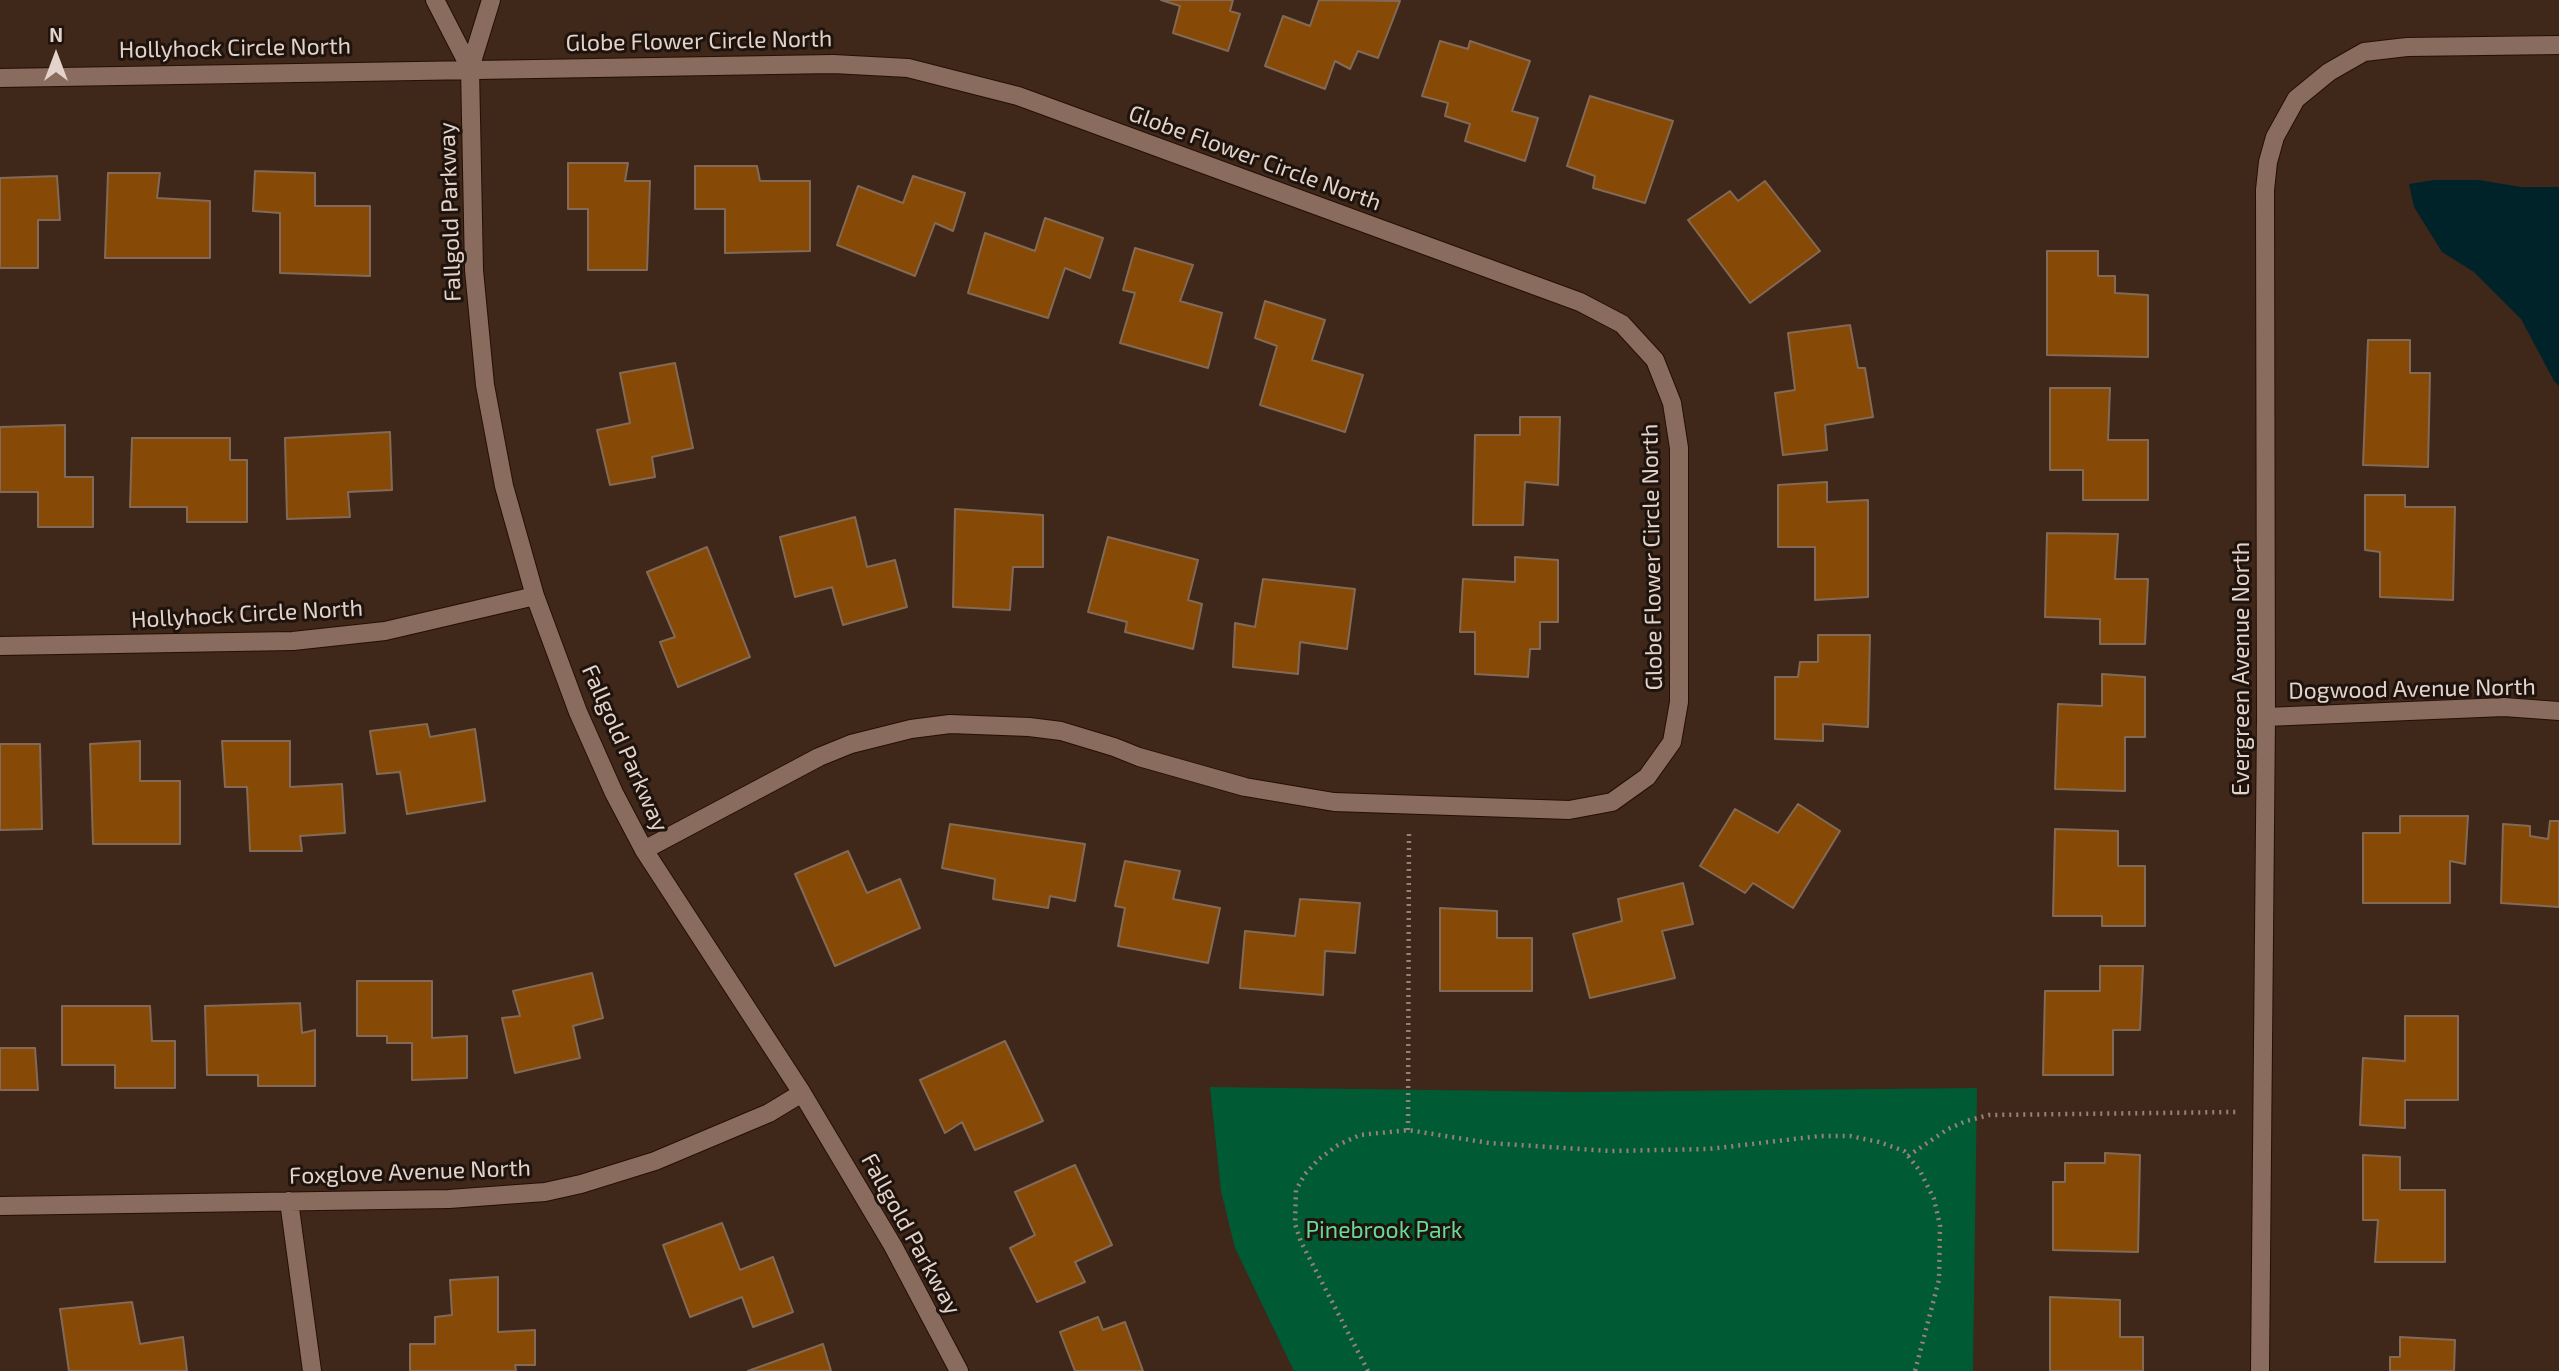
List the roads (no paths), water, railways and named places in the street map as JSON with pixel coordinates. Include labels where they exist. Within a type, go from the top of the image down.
[{"type":"street","name":"Fallgold Parkway","points":[[435,0],[470,68]]},
{"type":"street","name":"Fallgold Parkway","points":[[491,0],[470,68],[474,270],[485,385],[504,486],[535,596],[578,712],[614,793],[644,850],[802,1093],[893,1246],[959,1371]]},
{"type":"street","name":"Evergreen Avenue North","points":[[2260,1371],[2266,717],[2265,190],[2268,162],[2275,137],[2296,99],[2329,72],[2364,52],[2407,47],[2559,45]]},
{"type":"street","name":"Globe Flower Circle North","points":[[470,68],[833,64],[908,68],[947,76],[1018,96],[1580,302],[1622,324],[1655,360],[1672,403],[1679,448],[1679,702],[1672,742],[1647,777],[1612,802],[1569,810],[1334,802],[1245,787],[1139,757],[1061,731],[950,724],[911,729],[850,744],[819,757],[644,850]]},
{"type":"street","name":"Hollyhock Circle North","points":[[0,78],[470,68]]},
{"type":"street","name":"Hollyhock Circle North","points":[[0,646],[293,641],[385,631],[535,596]]},
{"type":"street","name":"Dogwood Avenue North","points":[[2266,717],[2504,707],[2559,711]]},
{"type":"street","name":"Foxglove Avenue North","points":[[0,1206],[449,1199],[545,1192],[655,1161],[769,1113],[802,1093]]},
{"type":"street","points":[[289,1202],[312,1371]]},
{"type":"water","points":[[2434,180],[2479,180],[2521,187],[2559,187],[2559,386],[2521,319],[2474,272],[2442,252],[2414,207],[2409,184]]},
{"type":"park label","name":"Pinebrook Park","points":[[1384,1230]]}]
